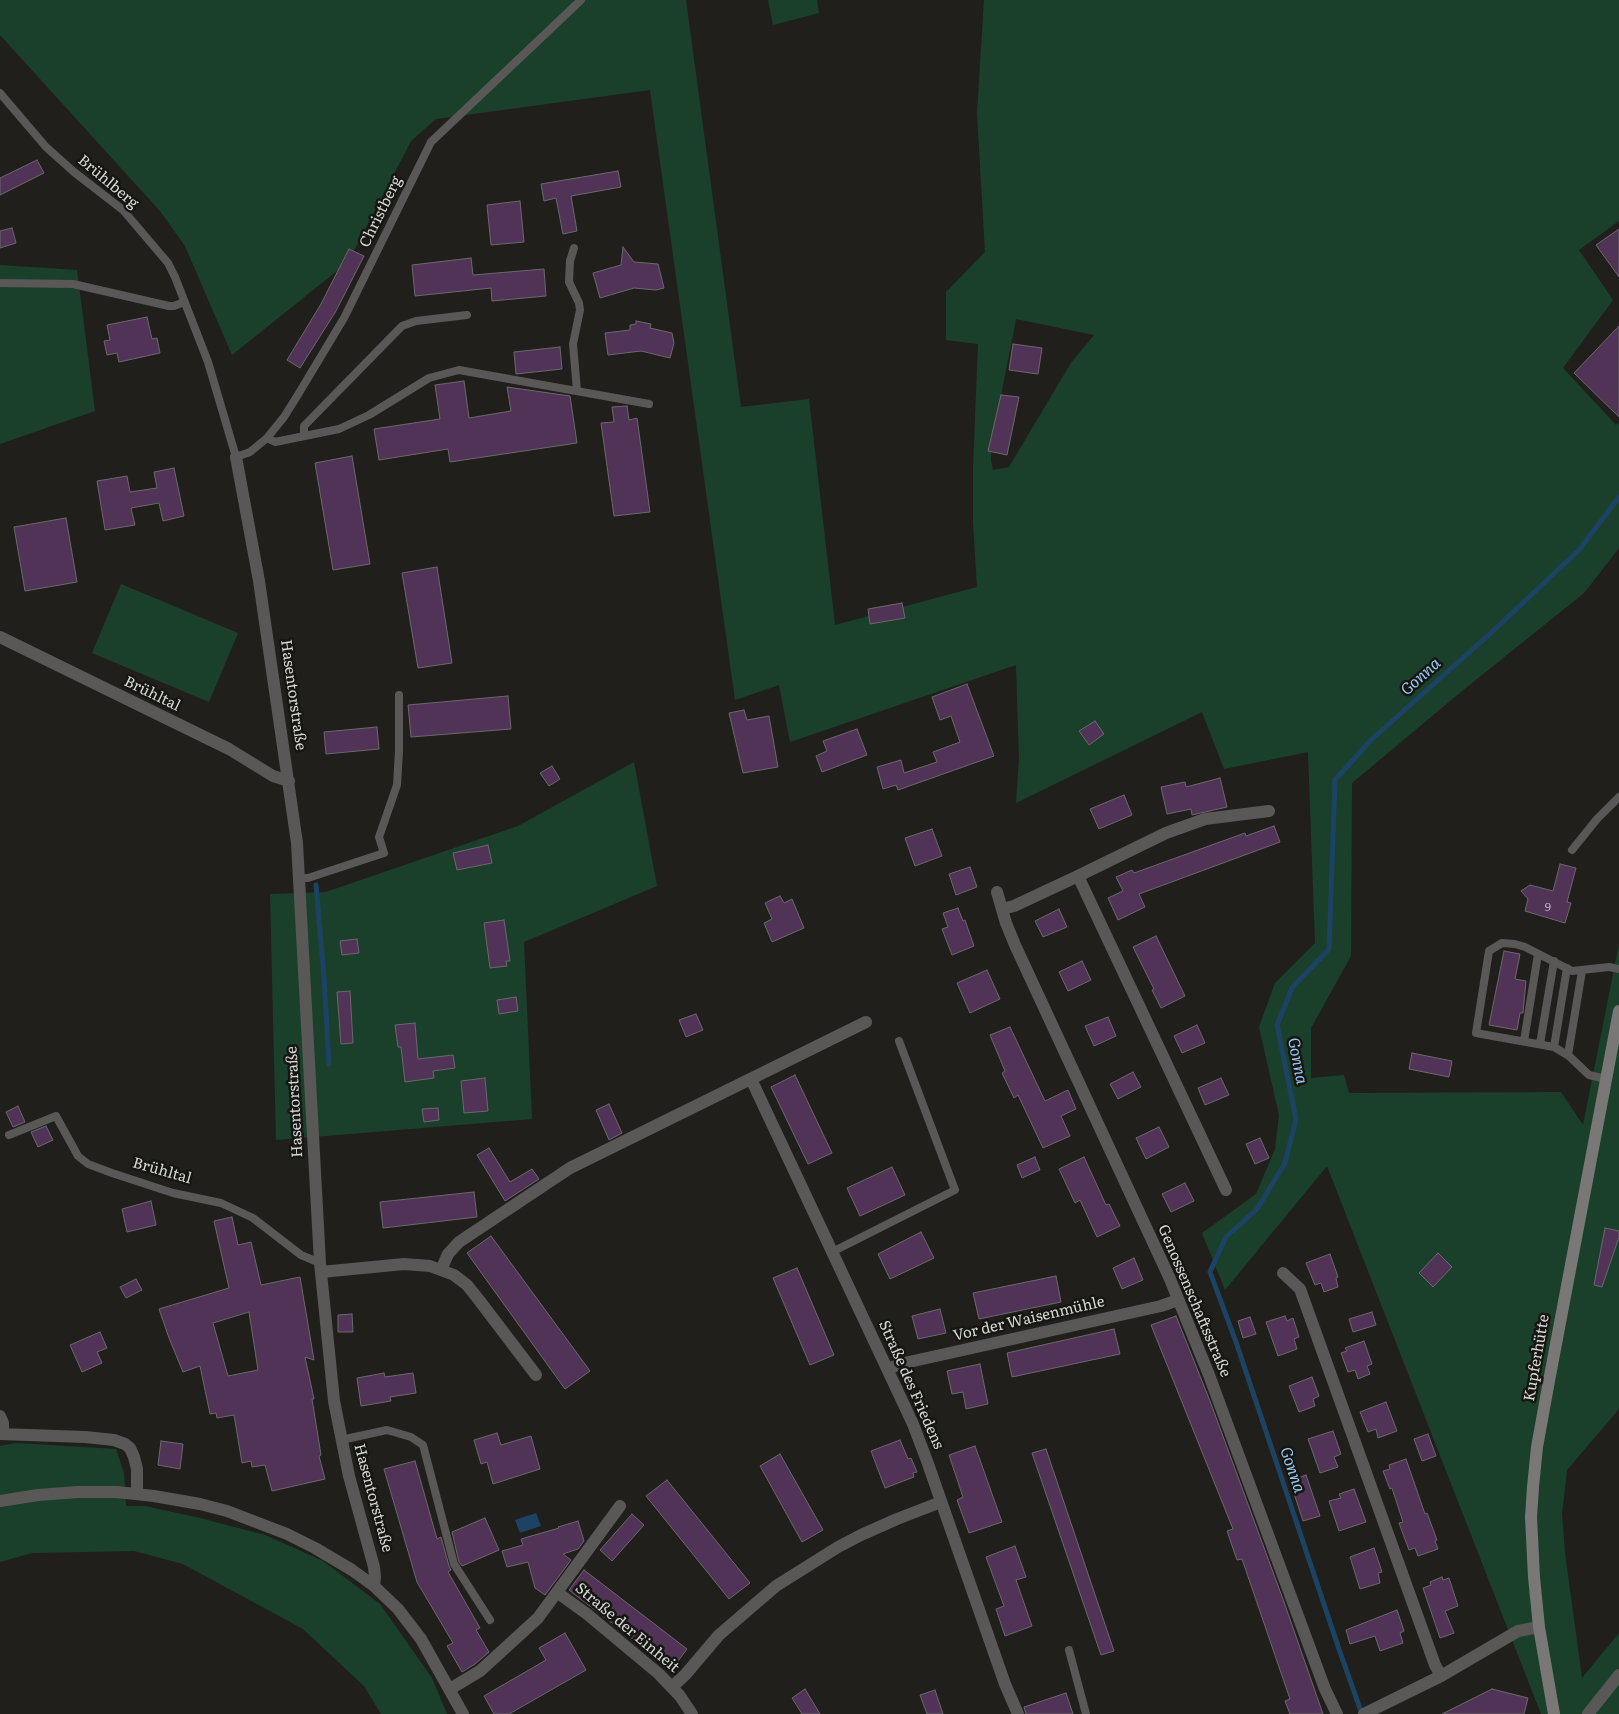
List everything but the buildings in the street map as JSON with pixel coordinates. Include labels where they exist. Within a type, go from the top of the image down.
[{"type":"main road","name":"Kupferhütte","points":[[1554,1714],[1539,1627],[1533,1571],[1531,1526],[1536,1459],[1619,1011]]},
{"type":"street","name":"Hasentorstraße","points":[[236,457],[259,581],[289,781],[300,878],[321,1267],[334,1401],[351,1483],[374,1567],[374,1586]]},
{"type":"street","name":"Brühltal","points":[[0,638],[229,749],[273,776],[289,781]]},
{"type":"street","points":[[1002,909],[1014,906],[1166,833],[1206,819],[1269,811]]},
{"type":"street","points":[[1078,876],[1226,1190]]},
{"type":"street","name":"Genossenschaftsstraße","points":[[997,892],[1015,944],[1178,1300],[1222,1410],[1325,1689],[1337,1714]]},
{"type":"street","points":[[442,1270],[448,1254],[459,1242],[570,1168],[866,1022]]},
{"type":"street","name":"Straße des Friedens","points":[[751,1079],[888,1368],[918,1439],[1018,1714]]},
{"type":"street","points":[[321,1267],[422,1265],[442,1270],[458,1278],[467,1285],[536,1375]]},
{"type":"street","points":[[1283,1272],[1300,1288],[1435,1665],[1441,1676]]},
{"type":"street","name":"Vor der Waisenmühle","points":[[888,1368],[1161,1306],[1178,1300]]},
{"type":"street","points":[[0,1416],[3,1423],[2,1433],[86,1437],[114,1440],[125,1444],[130,1448],[137,1469],[137,1494]]},
{"type":"street","points":[[0,1501],[38,1495],[78,1492],[137,1494],[200,1504],[254,1520],[315,1548],[352,1570],[374,1586],[408,1620],[421,1639],[463,1714]]},
{"type":"street","points":[[672,1687],[685,1675],[719,1635],[776,1586],[838,1547],[861,1535],[941,1502]]},
{"type":"street","points":[[450,1689],[480,1671],[524,1633],[544,1612],[620,1506]]},
{"type":"street","name":"Straße der Einheit","points":[[558,1592],[650,1666],[672,1687],[692,1714]]},
{"type":"street","points":[[1365,1713],[1441,1676],[1518,1631],[1539,1627]]},
{"type":"street","points":[[1588,1714],[1619,1675]]},
{"type":"lane","name":"Christberg","points":[[236,457],[250,452],[267,438],[284,417],[344,318],[432,142],[581,0]]},
{"type":"lane","name":"Brühlberg","points":[[0,92],[46,147],[74,172],[114,202],[168,263],[214,378],[236,457]]},
{"type":"lane","points":[[574,248],[570,261],[569,282],[579,303],[580,310],[573,344],[577,391]]},
{"type":"lane","points":[[0,283],[73,284],[169,306],[184,302]]},
{"type":"lane","points":[[304,436],[304,426],[402,326],[416,320],[468,315]]},
{"type":"lane","points":[[267,438],[275,442],[339,429],[369,415],[429,378],[459,370],[649,404]]},
{"type":"lane","points":[[300,878],[308,878],[384,853],[379,837],[397,785],[399,695]]},
{"type":"lane","points":[[1572,850],[1597,819],[1619,797]]},
{"type":"lane","points":[[1606,1079],[1589,1075],[1568,1055],[1554,1047],[1476,1032],[1490,951],[1502,943],[1525,947],[1572,971],[1609,967],[1619,969]]},
{"type":"lane","points":[[1524,1040],[1538,954]]},
{"type":"lane","points":[[1540,1044],[1554,961]]},
{"type":"lane","points":[[1554,1047],[1567,968]]},
{"type":"lane","points":[[1568,1055],[1582,971]]},
{"type":"lane","points":[[832,1252],[955,1190],[899,1041]]},
{"type":"lane","name":"Brühltal","points":[[9,1135],[56,1116],[78,1156],[88,1164],[174,1192],[221,1203],[253,1218],[301,1255],[321,1267]]},
{"type":"lane","points":[[341,1440],[387,1430],[411,1437],[423,1445],[454,1564],[490,1620]]},
{"type":"lane","points":[[1069,1650],[1086,1714]]},
{"type":"green space","points":[[0,0],[686,0],[741,407],[809,399],[835,625],[977,587],[973,522],[973,468],[978,344],[946,340],[946,292],[985,252],[977,113],[984,0],[1619,0],[1619,221],[1579,250],[1613,300],[1563,368],[1616,425],[1619,423],[1619,548],[1584,593],[1352,783],[1351,956],[1311,1028],[1311,1078],[1344,1075],[1349,1093],[1561,1092],[1583,1125],[1619,944],[1619,1409],[1567,1470],[1562,1514],[1565,1553],[1582,1678],[1619,1633],[1619,1714],[1541,1714],[1327,1166],[1225,1290],[1202,1233],[1256,1194],[1275,1149],[1279,1115],[1259,1027],[1275,983],[1315,943],[1308,752],[1224,769],[1202,712],[1016,803],[1019,760],[1016,665],[790,742],[779,685],[735,700],[650,90],[436,119],[411,141],[348,262],[232,355],[185,246],[160,211],[0,35]],"holes":[[[1016,319],[1094,335],[1071,363],[1009,467],[993,470],[991,446]]]},
{"type":"green space","points":[[768,0],[817,0],[819,13],[773,25]]},
{"type":"green space","points":[[0,265],[77,270],[95,411],[0,444]]},
{"type":"green space","points":[[121,584],[238,633],[209,702],[92,653]]},
{"type":"green space","points":[[634,762],[657,886],[524,942],[532,1119],[276,1140],[270,894],[326,892],[518,826]]},
{"type":"green space","points":[[16,1443],[116,1449],[124,1473],[126,1506],[145,1506],[265,1535],[323,1561],[380,1604],[432,1678],[447,1714],[381,1714],[364,1686],[303,1629],[183,1564],[134,1551],[32,1553],[0,1562],[0,1446]]},
{"type":"water","points":[[536,1513],[541,1526],[520,1533],[515,1520]]},
{"type":"waterway","name":"Gonna","points":[[1362,1714],[1236,1342],[1210,1272],[1226,1237],[1257,1209],[1285,1163],[1296,1119],[1277,1025],[1292,988],[1329,949],[1335,780],[1371,740],[1493,631],[1579,550],[1619,497]]},
{"type":"waterway","points":[[316,885],[329,1064]]}]
